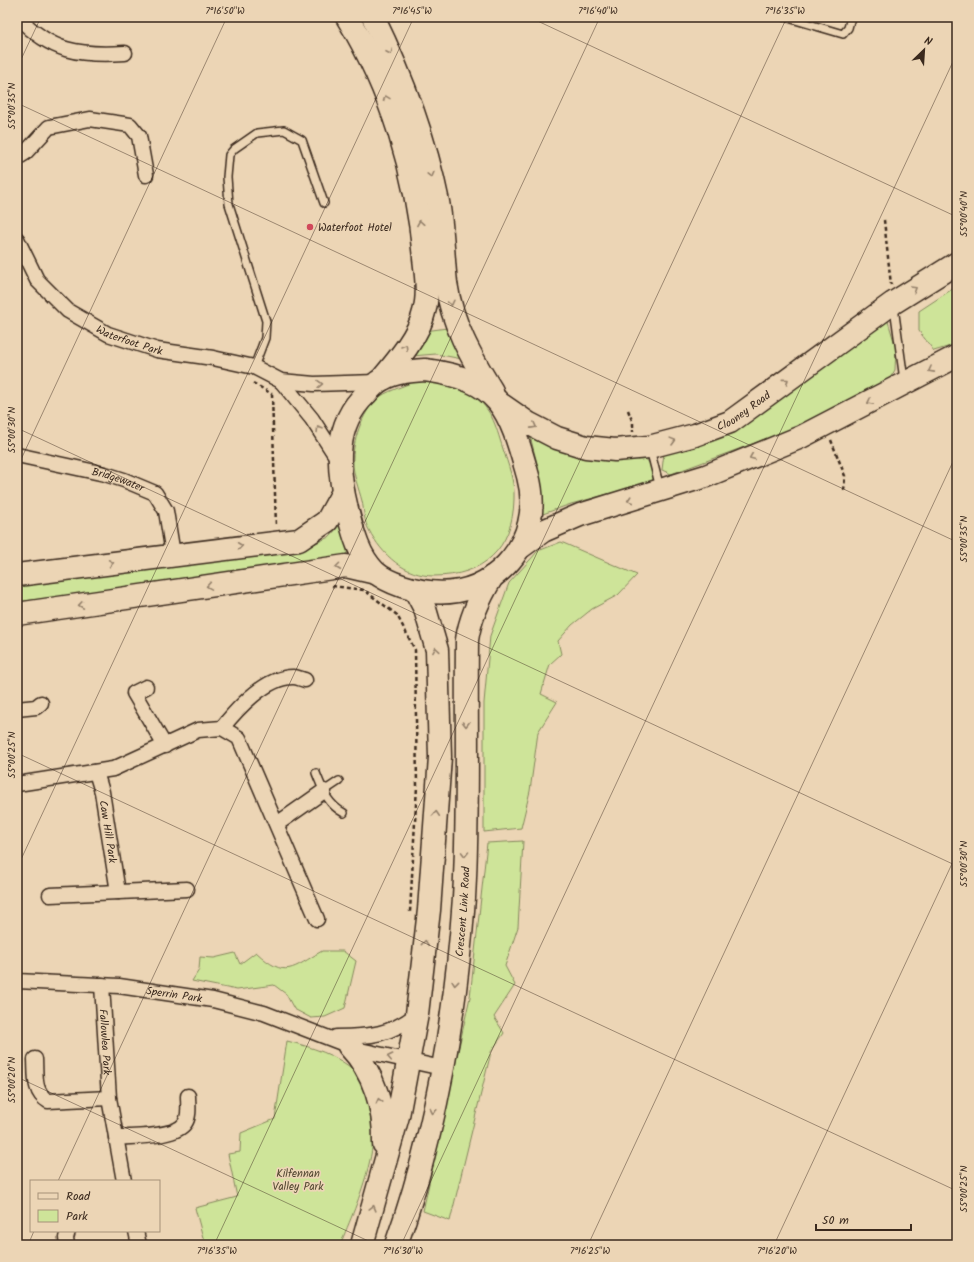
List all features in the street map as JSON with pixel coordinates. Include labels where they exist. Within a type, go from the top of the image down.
[{"type":"highway","points":[[347,17],[378,76],[398,128],[414,186],[423,244],[427,286],[424,312],[400,357],[380,381],[353,409],[341,439],[339,462],[343,492],[354,537],[362,556],[376,573]]},
{"type":"highway","points":[[373,17],[392,55],[413,106],[424,144],[438,203],[447,285],[456,326],[472,359],[498,401],[517,438],[529,479],[532,507],[530,526],[521,547]]},
{"type":"highway","name":"Clooney Road","points":[[380,381],[400,373],[425,370],[450,373],[473,382],[528,423],[557,438],[586,446],[615,450],[641,448],[696,435],[730,422],[893,303],[957,263]]},
{"type":"highway","points":[[17,614],[346,566],[376,573],[395,584],[415,590],[442,594],[471,588],[500,571],[521,547],[543,531],[580,515],[706,476],[801,437],[957,356]]},
{"type":"highway","points":[[17,575],[173,554],[298,540],[327,520],[343,492]]},
{"type":"highway","name":"Crescent Link Road","points":[[396,1245],[425,1148],[452,1020],[464,898],[467,640],[472,618],[480,598],[492,577]]},
{"type":"highway","points":[[362,1245],[398,1116],[409,1061],[417,1014],[429,910],[440,756],[437,650],[426,609],[415,590]]},
{"type":"highway","points":[[349,1046],[359,1057],[379,1098],[385,1130],[384,1167]]},
{"type":"street","points":[[18,17],[27,27],[56,47],[92,55],[125,54]]},
{"type":"street","points":[[17,158],[25,153],[49,127],[90,119],[130,125],[139,136],[146,175]]},
{"type":"street","name":"Waterfoot Park","points":[[17,240],[37,280],[68,311],[108,334],[157,350],[213,358],[254,367],[279,380],[314,384],[380,381]]},
{"type":"street","name":"Waterfoot Park","points":[[279,380],[312,419],[339,462]]},
{"type":"street","name":"Bridgewater","points":[[17,455],[105,474],[155,493],[166,511],[173,554]]},
{"type":"street","points":[[222,728],[236,710],[251,696],[280,680],[294,676],[305,680]]},
{"type":"street","points":[[146,687],[134,693],[165,746]]},
{"type":"street","points":[[17,710],[36,707],[41,703]]},
{"type":"street","points":[[17,784],[113,769],[198,730],[222,728],[239,738],[317,919]]},
{"type":"street","name":"Caw Hill Park","points":[[96,772],[102,792],[118,892]]},
{"type":"street","points":[[277,824],[324,791]]},
{"type":"street","points":[[50,895],[187,888]]},
{"type":"street","name":"Sperrin Park","points":[[17,980],[102,985],[181,994],[213,1000],[264,1013],[360,1050],[442,1068]]},
{"type":"street","name":"Fallowlea Park","points":[[102,985],[109,1098],[124,1180]]},
{"type":"street","name":"Sperrin Park","points":[[325,1036],[357,1037],[383,1034],[395,1029],[417,1014]]},
{"type":"street","points":[[35,1059],[36,1089],[41,1097],[48,1101],[109,1098]]},
{"type":"street","points":[[116,1138],[171,1133],[180,1129],[188,1116],[188,1096]]},
{"type":"street","points":[[67,1245],[66,1238],[68,1232]]},
{"type":"street","points":[[136,1232],[139,1245]]},
{"type":"lane","points":[[785,17],[843,34],[848,28],[851,17]]},
{"type":"lane","points":[[254,367],[265,338],[266,321],[229,204],[227,177],[229,155],[234,149],[257,133],[284,130],[302,140],[324,203]]},
{"type":"lane","points":[[893,303],[905,384]]},
{"type":"lane","points":[[641,448],[660,490]]},
{"type":"lane","points":[[316,773],[328,801],[336,809],[344,813]]},
{"type":"lane","points":[[324,791],[339,781]]},
{"type":"path","points":[[884,220],[893,303]]},
{"type":"path","points":[[276,528],[272,394],[279,380]]},
{"type":"path","points":[[628,410],[641,448]]},
{"type":"path","points":[[825,425],[845,476],[844,492]]},
{"type":"path","points":[[327,586],[364,590],[397,615],[415,650],[417,786],[410,920]]},
{"type":"path","points":[[17,1101],[17,1130]]},
{"type":"green space","points":[[957,286],[957,344],[934,351],[919,331],[919,311]]},
{"type":"green space","points":[[887,318],[896,348],[895,370],[887,383],[828,416],[671,474],[662,470],[664,453]]},
{"type":"green space","points":[[447,328],[462,359],[436,354],[412,356],[425,331]]},
{"type":"green space","points":[[415,381],[435,382],[456,386],[476,398],[488,410],[495,424],[512,480],[514,499],[512,517],[508,532],[501,545],[492,556],[481,565],[467,571],[451,575],[434,576],[413,572],[404,568],[388,556],[374,539],[367,527],[354,472],[354,446],[359,428],[367,412],[380,396]]},
{"type":"green space","points":[[530,436],[643,457],[652,468],[653,482],[571,504],[540,515],[538,467]]},
{"type":"green space","points":[[340,525],[348,546],[346,559],[17,602],[17,584],[307,547],[329,537]]},
{"type":"green space","points":[[561,542],[637,575],[618,595],[592,609],[572,625],[558,641],[561,654],[550,664],[541,694],[557,702],[538,732],[530,791],[521,828],[484,832],[484,703],[490,636],[509,583],[538,551]]},
{"type":"green space","points":[[523,841],[518,927],[505,966],[515,985],[494,1017],[504,1033],[491,1052],[450,1221],[423,1211],[470,997],[487,843]]},
{"type":"green space","points":[[322,951],[343,951],[356,961],[345,1008],[325,1017],[311,1018],[294,1009],[286,994],[274,985],[237,990],[192,981],[199,970],[200,957],[214,958],[235,953],[240,964],[256,952],[266,961],[275,966],[289,968],[296,966]]},
{"type":"green space","name":"Kilfennan Valley Park","points":[[287,1041],[324,1052],[349,1066],[360,1078],[372,1106],[374,1126],[368,1167],[347,1228],[340,1245],[205,1245],[195,1208],[237,1197],[228,1154],[240,1152],[241,1133],[275,1119]]},
{"type":"place","name":"Waterfoot Hotel","points":[[310,227]]}]
